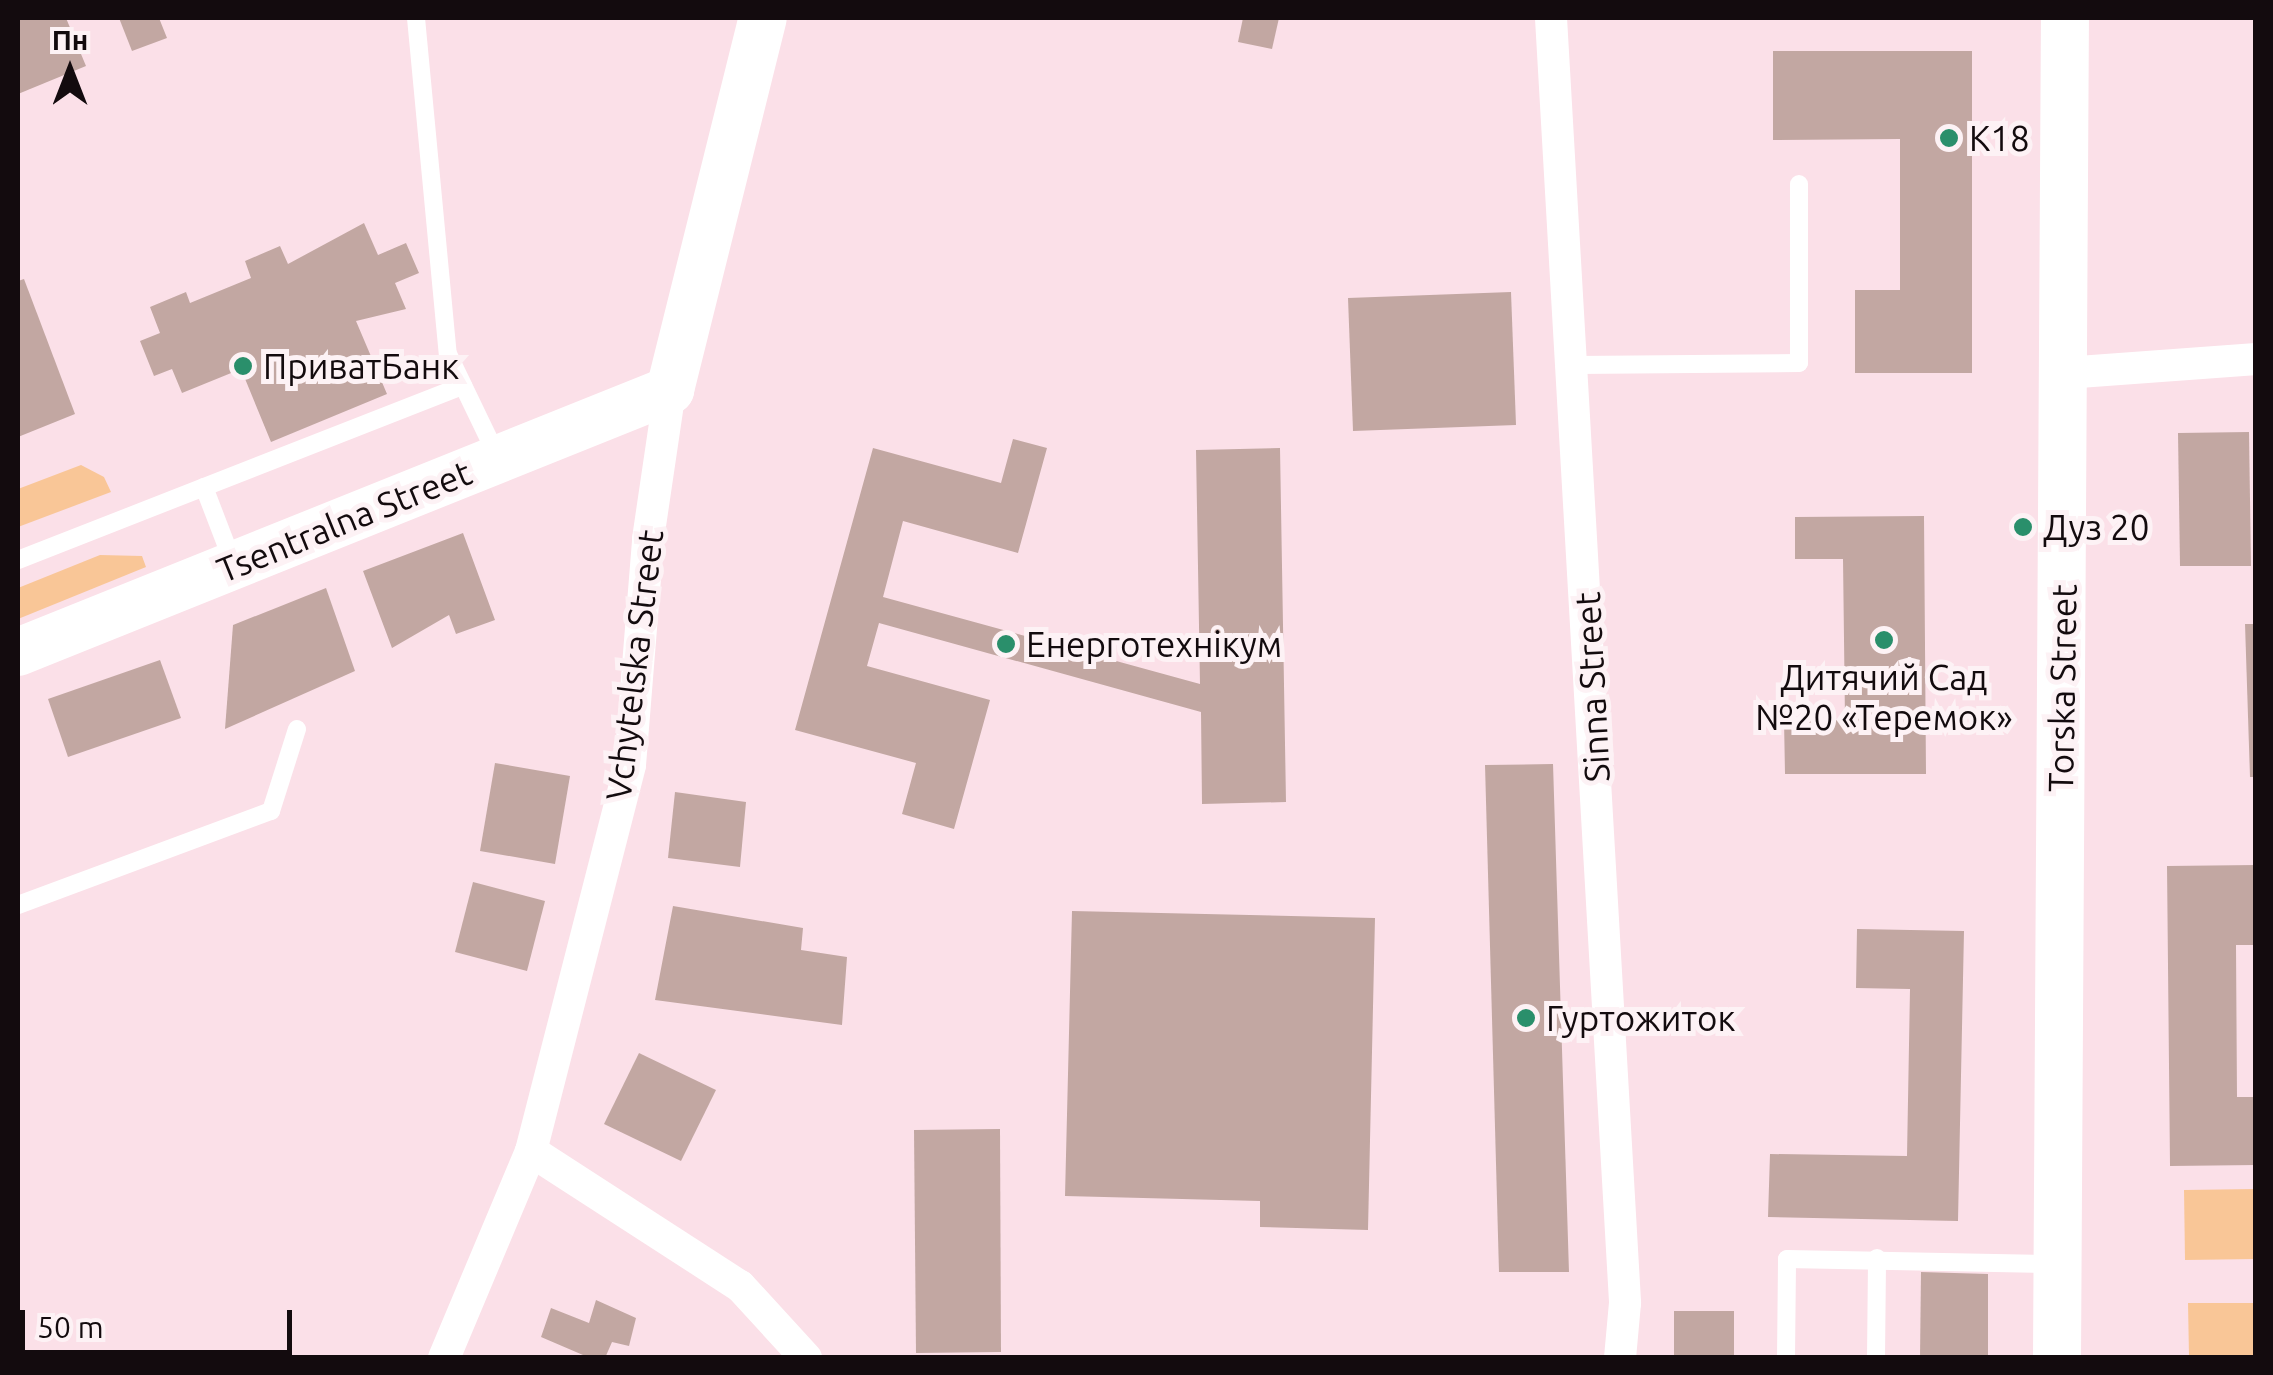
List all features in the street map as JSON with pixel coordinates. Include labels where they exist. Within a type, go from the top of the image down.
[{"type":"main road","name":"Vchytelska Street","points":[[670,390],[763,18]]},
{"type":"main road","name":"Torska Street","points":[[2056,1358],[2066,18]]},
{"type":"main road","name":"Tsentralna Street","points":[[18,652],[670,390]]},
{"type":"street","name":"Sinna Street","points":[[1551,18],[1576,364],[1626,1303],[1620,1358]]},
{"type":"street","points":[[2064,373],[2256,359]]},
{"type":"street","name":"Vchytelska Street","points":[[444,1358],[531,1151],[630,765],[648,540],[670,390]]},
{"type":"street","points":[[531,1151],[740,1286],[806,1358]]},
{"type":"lane","points":[[416,18],[448,354],[499,459]]},
{"type":"lane","points":[[1576,364],[1799,363],[1799,184]]},
{"type":"lane","points":[[18,560],[463,386]]},
{"type":"lane","points":[[204,487],[234,566]]},
{"type":"lane","points":[[18,905],[271,812],[297,729]]},
{"type":"lane","points":[[1876,1358],[1877,1258]]},
{"type":"lane","points":[[1786,1358],[1787,1259],[2056,1264]]},
{"type":"shaded area","points":[[81,465],[104,477],[111,492],[18,527],[18,489]]},
{"type":"shaded area","points":[[100,555],[142,556],[146,567],[18,619],[18,588]]},
{"type":"shaded area","points":[[2255,1189],[2255,1259],[2185,1260],[2184,1190]]},
{"type":"shaded area","points":[[2188,1303],[2255,1303],[2255,1357],[2189,1357]]},
{"type":"building","points":[[18,18],[66,18],[86,66],[18,94]]},
{"type":"building","points":[[119,18],[159,18],[167,38],[132,51]]},
{"type":"building","points":[[1243,18],[1279,18],[1272,49],[1238,42]]},
{"type":"building","points":[[1773,51],[1972,51],[1972,373],[1855,373],[1855,290],[1900,290],[1900,139],[1773,140]]},
{"type":"building","points":[[364,223],[378,255],[406,243],[419,273],[395,283],[406,309],[356,321],[387,394],[271,442],[241,369],[182,393],[172,369],[154,376],[140,341],[160,333],[150,307],[186,292],[190,303],[251,278],[245,261],[280,246],[288,264]]},
{"type":"building","points":[[24,279],[75,414],[18,437],[18,281]]},
{"type":"building","points":[[1511,292],[1516,425],[1353,431],[1348,298]]},
{"type":"building","points":[[2249,432],[2251,566],[2180,566],[2178,433]]},
{"type":"building","name":"Енерготехнікум","points":[[1013,439],[1047,448],[1018,553],[903,521],[883,597],[1200,684],[1196,450],[1280,448],[1286,802],[1202,804],[1201,712],[879,623],[867,666],[990,700],[954,829],[902,814],[916,763],[795,730],[873,448],[1001,483]]},
{"type":"building","name":"Дитячий Сад №20 «Теремок»","points":[[1924,516],[1926,774],[1785,774],[1784,720],[1845,720],[1843,559],[1795,559],[1795,517]]},
{"type":"building","points":[[463,533],[495,620],[456,634],[449,615],[392,648],[363,571]]},
{"type":"building","points":[[326,588],[355,671],[225,729],[233,625]]},
{"type":"building","points":[[2245,624],[2256,624],[2256,777],[2250,777]]},
{"type":"building","points":[[160,660],[181,718],[68,757],[48,699]]},
{"type":"building","points":[[495,763],[570,776],[555,864],[480,851]]},
{"type":"building","name":"Гуртожиток","points":[[1553,764],[1569,1272],[1499,1272],[1485,765]]},
{"type":"building","points":[[675,792],[746,802],[740,867],[668,858]]},
{"type":"building","points":[[2256,865],[2256,945],[2236,945],[2237,1097],[2256,1097],[2256,1165],[2170,1166],[2167,866]]},
{"type":"building","points":[[473,882],[545,901],[527,971],[455,952]]},
{"type":"building","points":[[673,906],[803,928],[801,950],[847,957],[842,1025],[655,1000]]},
{"type":"building","points":[[1072,911],[1375,918],[1368,1230],[1260,1227],[1260,1201],[1065,1196]]},
{"type":"building","points":[[1857,929],[1964,931],[1958,1221],[1768,1217],[1770,1154],[1907,1156],[1910,989],[1856,988]]},
{"type":"building","points":[[639,1053],[716,1090],[681,1161],[604,1124]]},
{"type":"building","points":[[1000,1129],[1001,1352],[916,1353],[914,1130]]},
{"type":"building","points":[[1921,1272],[1988,1274],[1988,1358],[1920,1358]]},
{"type":"building","points":[[596,1300],[636,1318],[629,1346],[612,1342],[605,1358],[590,1358],[541,1337],[551,1308],[589,1323]]},
{"type":"building","points":[[1674,1311],[1734,1311],[1734,1358],[1674,1358]]},
{"type":"place","name":"К18","points":[[1949,138]]},
{"type":"place","name":"ПриватБанк","points":[[243,366]]},
{"type":"place","name":"Дуз 20","points":[[2023,527]]},
{"type":"place","name":"Дитячий Сад №20 «Теремок»","points":[[1884,640]]},
{"type":"place","name":"Енерготехнікум","points":[[1006,644]]},
{"type":"place","name":"Гуртожиток","points":[[1526,1018]]}]
